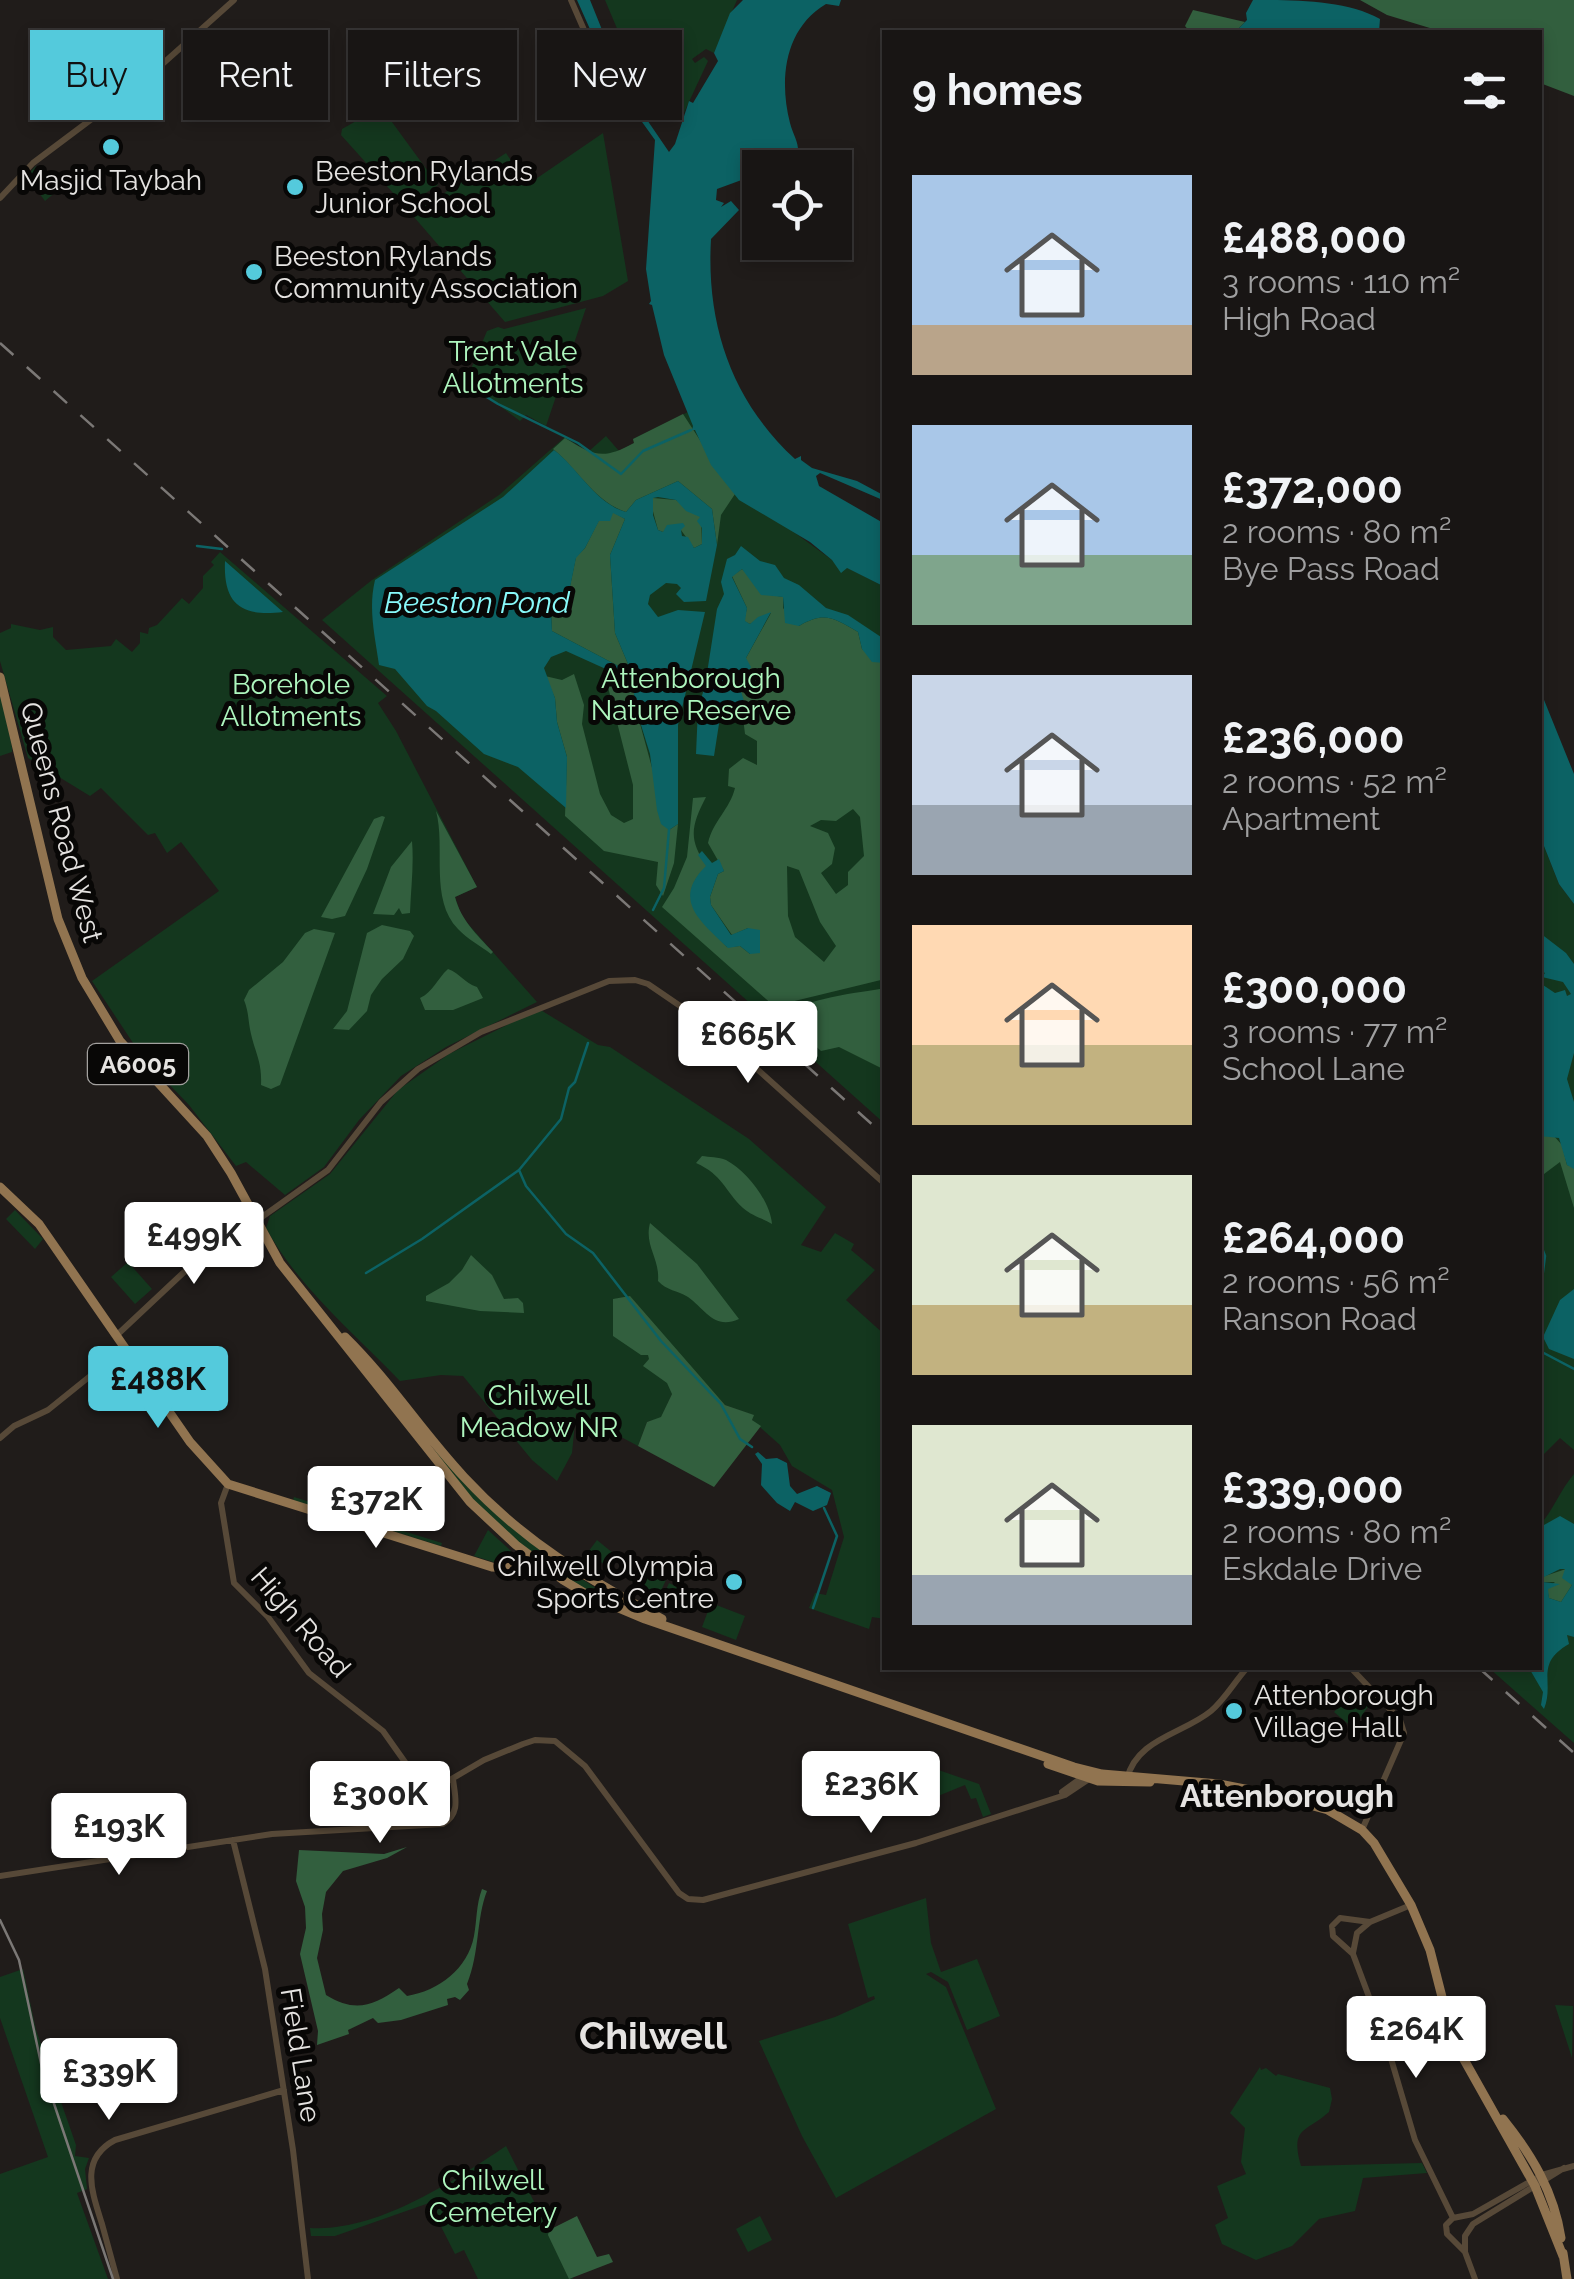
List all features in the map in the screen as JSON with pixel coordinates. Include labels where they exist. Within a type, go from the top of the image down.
[{"type":"main road","name":"Queens Road West","points":[[0,677],[58,919],[82,978],[128,1052],[215,1147],[280,1264],[470,1502],[516,1545]]},
{"type":"main road","points":[[0,1187],[39,1224],[190,1442],[228,1484],[492,1567],[510,1567],[532,1559]]},
{"type":"main road","name":"Queens Road West","points":[[324,1318],[393,1389],[464,1476],[530,1539],[606,1590],[682,1630]]},
{"type":"main road","points":[[510,1567],[516,1545]]},
{"type":"main road","name":"A6005","points":[[516,1545],[588,1595],[1087,1776]]},
{"type":"main road","name":"A6005","points":[[1009,1746],[1062,1770],[1087,1776],[1219,1784],[1308,1804],[1333,1812],[1362,1830],[1390,1867],[1411,1905],[1430,1950],[1453,2040],[1489,2101],[1521,2141],[1556,2210],[1568,2279]]},
{"type":"main road","name":"A6005","points":[[1539,2181],[1544,2208],[1563,2256]]},
{"type":"street","points":[[0,198],[33,163],[149,76],[234,0]]},
{"type":"street","points":[[571,0],[584,30]]},
{"type":"street","points":[[117,1334],[172,1282],[328,1170],[381,1102],[418,1070],[481,1032],[602,982],[642,982],[689,1012],[882,1181]]},
{"type":"street","points":[[0,1438],[14,1426],[55,1405],[126,1347]]},
{"type":"street","name":"High Road","points":[[228,1484],[221,1497],[221,1508],[234,1583],[268,1617],[315,1680],[387,1735],[414,1774],[436,1781],[454,1779]]},
{"type":"street","points":[[1127,1779],[1132,1762],[1152,1745],[1210,1711],[1245,1670]]},
{"type":"street","points":[[1353,1670],[1400,1720],[1404,1733],[1362,1830]]},
{"type":"street","points":[[0,1876],[292,1832],[443,1824],[455,1812],[454,1779],[484,1760],[523,1744],[555,1741],[582,1762],[679,1893],[688,1899],[718,1896],[916,1843],[1052,1797],[1087,1776]]},
{"type":"street","points":[[1052,1797],[1065,1786],[1062,1770]]},
{"type":"street","name":"Field Lane","points":[[233,1840],[264,1969],[308,2279]]},
{"type":"street","points":[[1344,1944],[1370,1922],[1411,1905]]},
{"type":"street","points":[[1354,1954],[1333,1936],[1332,1926],[1340,1918],[1370,1922]]},
{"type":"street","points":[[1353,1921],[1354,1954],[1388,2044],[1412,2129],[1457,2218],[1468,2228]]},
{"type":"street","points":[[117,2279],[90,2185],[92,2166],[102,2148],[131,2135],[284,2090]]},
{"type":"street","points":[[1475,2279],[1465,2252],[1447,2234],[1446,2225],[1574,2166]]},
{"type":"street","points":[[1465,2252],[1468,2228],[1539,2181]]},
{"type":"street","points":[[1517,2197],[1536,2200],[1544,2208]]},
{"type":"street","points":[[1456,2240],[1465,2236]]},
{"type":"green space","points":[[605,0],[737,0],[714,53],[706,49],[692,59],[695,63],[704,57],[708,61],[682,117],[682,30],[618,30]]},
{"type":"green space","points":[[1360,0],[1574,0],[1574,96],[1542,84],[1542,30],[1436,30],[1387,15]]},
{"type":"green space","points":[[1193,10],[1245,22],[1237,30],[1188,30],[1185,26]]},
{"type":"green space","name":"Beeston Rylands Junior School","points":[[358,120],[390,120],[438,185],[403,204],[341,135],[342,129]]},
{"type":"green space","points":[[603,133],[628,281],[603,296],[505,322],[414,217],[415,212],[506,153],[527,185]]},
{"type":"green space","points":[[36,166],[39,171],[43,169],[58,190],[45,201],[28,178]]},
{"type":"green space","name":"Trent Vale Allotments","points":[[586,308],[546,426],[526,415],[520,421],[485,395],[468,376],[487,331]]},
{"type":"green space","name":"Attenborough Nature Reserve","points":[[688,412],[728,484],[832,560],[882,585],[882,1121],[322,620],[372,580],[499,495],[565,437],[588,452],[606,436],[619,451],[634,443],[633,439]]},
{"type":"green space","points":[[683,414],[735,494],[721,515],[717,545],[712,509],[678,481],[636,500],[626,512],[605,501],[553,449],[565,438],[591,452],[614,452]]},
{"type":"green space","points":[[653,498],[676,500],[701,517],[702,544],[694,548],[678,526],[658,530]]},
{"type":"green space","points":[[613,512],[625,519],[610,555],[615,633],[628,664],[624,669],[552,631],[551,609],[555,599],[567,601],[576,557],[599,520]]},
{"type":"green space","name":"Borehole Allotments","points":[[220,552],[387,696],[378,703],[477,887],[455,897],[462,917],[537,1002],[446,1047],[401,1076],[359,1120],[324,1167],[285,1195],[246,1162],[236,1166],[189,1105],[141,1055],[92,981],[219,891],[181,842],[167,853],[155,833],[148,835],[101,788],[90,796],[28,758],[0,661],[0,633],[11,628],[11,624],[40,630],[53,627],[53,637],[66,650],[111,646],[116,639],[132,652],[140,643],[140,632],[148,634],[149,628],[157,625],[182,598],[189,604],[203,588],[203,576]]},
{"type":"green space","points":[[742,569],[772,595],[783,597],[783,608],[799,626],[823,618],[842,623],[858,632],[862,649],[882,661],[882,980],[774,1006],[662,907],[687,857],[693,798],[706,797],[697,816],[694,840],[707,866],[697,878],[691,899],[694,909],[727,947],[740,946],[750,954],[748,928],[732,935],[711,905],[718,874],[724,871],[708,843],[735,788],[728,786],[729,769],[743,758],[757,765],[757,741],[745,734],[739,685],[747,676],[746,658],[771,613],[750,624],[744,621],[747,608],[732,576]],"holes":[[[853,809],[860,817],[864,856],[848,872],[848,885],[836,894],[821,873],[832,864],[835,848],[828,833],[810,826],[821,820],[836,821]],[[787,866],[799,870],[820,922],[836,946],[824,962],[795,937],[788,916]]]},
{"type":"green space","points":[[609,670],[633,686],[669,830],[678,824],[674,863],[663,896],[656,885],[658,862],[604,851],[565,816],[567,757],[555,698],[545,676],[562,680],[574,674],[584,705],[582,724],[600,794],[611,815],[624,823],[633,819],[633,785],[607,683]]},
{"type":"green space","points":[[0,690],[12,752],[0,756]]},
{"type":"green space","points":[[436,811],[477,887],[455,897],[461,913],[491,954],[458,929],[449,917],[441,888]]},
{"type":"green space","points":[[385,817],[367,869],[345,916],[321,917],[374,819]]},
{"type":"green space","points":[[412,841],[410,913],[402,914],[399,908],[394,915],[373,914],[391,867]]},
{"type":"green space","points":[[1542,841],[1559,884],[1574,904],[1574,1450],[1560,1438],[1542,1456]]},
{"type":"green space","points":[[382,925],[410,931],[414,936],[403,959],[371,995],[367,1011],[349,1030],[333,1029],[347,1011],[367,933]]},
{"type":"green space","points":[[314,929],[335,933],[280,1085],[271,1089],[261,1085],[260,1064],[244,1000],[249,990],[283,962],[305,933]]},
{"type":"green space","points":[[448,969],[477,987],[483,998],[453,1010],[425,1010],[420,998]]},
{"type":"green space","points":[[882,988],[882,1068],[839,1047],[821,1051],[784,1017],[804,1005]]},
{"type":"green space","name":"Chilwell Meadow NR","points":[[539,1009],[598,1045],[610,1047],[749,1139],[826,1207],[801,1245],[821,1252],[835,1233],[854,1244],[851,1250],[875,1270],[846,1300],[882,1332],[882,1619],[872,1617],[869,1629],[809,1608],[815,1593],[826,1595],[844,1537],[832,1490],[792,1466],[780,1445],[752,1420],[753,1415],[725,1405],[699,1378],[672,1394],[661,1418],[647,1422],[638,1446],[576,1413],[572,1453],[557,1481],[532,1460],[463,1376],[400,1381],[311,1290],[279,1250],[266,1228],[270,1216],[330,1174],[398,1090],[449,1054]]},
{"type":"green space","points":[[1553,1135],[1562,1145],[1567,1165],[1574,1167],[1574,1208],[1560,1162],[1542,1176],[1542,1136]]},
{"type":"green space","points":[[702,1156],[726,1160],[742,1171],[762,1197],[772,1224],[743,1208],[718,1178],[696,1163]]},
{"type":"green space","points":[[15,1210],[43,1239],[35,1249],[6,1219]]},
{"type":"green space","points":[[650,1223],[697,1264],[739,1319],[717,1320],[688,1297],[658,1281],[649,1239]]},
{"type":"green space","points":[[471,1255],[492,1275],[504,1299],[518,1298],[523,1303],[524,1313],[480,1311],[426,1301],[426,1296],[462,1270]]},
{"type":"green space","points":[[128,1262],[152,1289],[135,1304],[111,1277]]},
{"type":"green space","points":[[630,1296],[725,1405],[754,1415],[752,1420],[761,1426],[714,1487],[638,1446],[647,1422],[661,1417],[672,1394],[667,1383],[643,1366],[648,1355],[641,1355],[613,1336],[613,1299]]},
{"type":"green space","points":[[432,1447],[516,1529],[611,1597],[611,1601],[559,1574],[510,1538],[467,1494]]},
{"type":"green space","points":[[1574,1474],[1574,1743],[1491,1670],[1542,1670],[1542,1522]]},
{"type":"green space","points":[[294,1497],[442,1543],[441,1546],[293,1500]]},
{"type":"green space","points":[[488,1530],[511,1551],[509,1561],[500,1564],[474,1556]]},
{"type":"green space","points":[[597,1540],[619,1558],[610,1569],[588,1552]]},
{"type":"green space","points":[[636,1565],[666,1580],[659,1595],[628,1579]]},
{"type":"green space","points":[[1566,1569],[1572,1585],[1561,1602],[1549,1598],[1547,1588],[1555,1582],[1542,1582],[1542,1577]]},
{"type":"green space","points":[[669,1583],[698,1597],[691,1610],[663,1596]]},
{"type":"green space","points":[[711,1603],[745,1616],[736,1640],[702,1627]]},
{"type":"green space","points":[[1351,1693],[1366,1695],[1372,1701],[1353,1728],[1334,1712]]},
{"type":"green space","points":[[892,1754],[979,1784],[991,1814],[983,1817],[976,1798],[971,1799],[965,1785],[911,1807]]},
{"type":"green space","points":[[407,1847],[387,1858],[343,1871],[326,1892],[317,1958],[326,1995],[346,2004],[364,2005],[399,1988],[407,1996],[440,1984],[458,1968],[471,1948],[482,1889],[487,1891],[467,1984],[469,1990],[460,2000],[447,1999],[448,2005],[401,2020],[378,2023],[373,2018],[348,2030],[349,2034],[317,2045],[318,2031],[300,1954],[306,1928],[305,1907],[296,1881],[299,1850],[384,1854]]},
{"type":"green space","points":[[926,1898],[931,1943],[941,1972],[977,1959],[1000,2016],[967,2030],[948,1982],[931,1972],[926,1974],[946,1987],[996,2109],[836,2198],[802,2136],[759,2041],[835,2017],[875,1999],[868,1998],[848,1924]]},
{"type":"green space","points":[[23,1969],[36,2030],[76,2145],[75,2156],[89,2158],[85,2169],[87,2189],[77,2193],[108,2279],[0,2279],[0,2174],[48,2157],[0,2018],[0,1977]]},
{"type":"green space","points":[[1555,2005],[1573,2006],[1572,2058]]},
{"type":"green space","points":[[1260,2067],[1276,2076],[1330,2088],[1329,2112],[1299,2137],[1301,2166],[1422,2163],[1427,2173],[1363,2178],[1355,2211],[1319,2219],[1292,2246],[1256,2260],[1222,2244],[1215,2225],[1228,2218],[1217,2186],[1246,2174],[1241,2162],[1245,2128],[1230,2113]]},
{"type":"green space","name":"Chilwell Cemetery","points":[[506,2146],[573,2279],[478,2279],[464,2250],[455,2254],[429,2203],[335,2236],[311,2236],[310,2228],[361,2222],[413,2202]]},
{"type":"green space","points":[[577,2216],[597,2257],[609,2254],[613,2262],[569,2279],[548,2235],[549,2230]]},
{"type":"green space","points":[[760,2216],[772,2240],[748,2252],[736,2229]]},
{"type":"water","points":[[577,0],[590,0],[602,30],[590,30]]},
{"type":"water","points":[[743,0],[841,0],[839,6],[826,4],[812,15],[793,41],[788,57],[785,90],[798,150],[742,150],[742,180],[717,189],[716,200],[724,203],[721,207],[731,201],[739,210],[711,239],[713,302],[739,387],[773,436],[795,459],[801,456],[812,468],[857,481],[882,494],[882,500],[820,473],[816,476],[819,486],[882,522],[882,586],[847,568],[841,573],[810,542],[739,500],[711,465],[692,430],[649,304],[646,269],[655,140],[641,120],[647,120],[669,152],[689,101],[693,103],[718,61],[714,53],[730,13]]},
{"type":"water","points":[[1253,0],[1336,5],[1380,19],[1379,30],[1237,30],[1247,20]]},
{"type":"water","name":"Beeston Pond","points":[[554,450],[605,501],[626,512],[636,500],[678,481],[712,509],[717,545],[706,601],[684,602],[676,594],[681,588],[666,583],[650,595],[648,604],[658,617],[678,610],[705,612],[678,725],[678,824],[669,830],[661,824],[657,810],[650,754],[633,686],[608,670],[566,651],[551,657],[544,668],[555,698],[567,757],[566,808],[518,767],[484,754],[427,706],[395,669],[379,665],[372,612],[375,580],[503,497]],"holes":[[[653,498],[676,500],[686,511],[700,517],[697,521],[702,528],[702,544],[694,548],[688,537],[682,536],[683,523],[667,525],[663,532],[658,530],[653,515]],[[613,513],[625,519],[610,555],[615,633],[628,664],[624,669],[552,631],[551,609],[555,599],[567,602],[576,558],[599,521],[610,521]]]},
{"type":"water","points":[[741,546],[760,561],[775,565],[784,578],[799,585],[826,608],[848,615],[881,637],[882,663],[872,662],[862,649],[858,632],[835,620],[816,619],[799,626],[785,623],[783,597],[761,595],[742,569],[732,577],[747,608],[745,621],[750,624],[771,612],[746,658],[751,667],[739,685],[744,701],[721,711],[714,756],[696,754],[698,708],[717,609],[724,594],[721,582],[727,559]]},
{"type":"water","points":[[225,561],[283,612],[256,612],[238,605],[227,588]]},
{"type":"water","points":[[1542,695],[1574,774],[1574,904],[1559,884],[1542,841]]},
{"type":"water","points":[[702,851],[712,863],[719,859],[724,871],[718,874],[711,905],[731,935],[748,928],[760,930],[760,953],[750,954],[740,946],[728,948],[694,910],[691,889],[706,866],[698,855]]},
{"type":"water","points":[[1542,935],[1574,964],[1574,1053],[1567,1079],[1574,1102],[1574,1169],[1567,1165],[1559,1138],[1542,1136],[1542,984],[1555,993],[1565,990],[1567,996],[1571,994],[1563,982],[1542,977]]},
{"type":"water","points":[[1574,1289],[1574,1359],[1549,1349],[1543,1337],[1560,1300]]},
{"type":"water","points":[[758,1452],[766,1459],[777,1458],[787,1463],[790,1486],[797,1494],[817,1486],[831,1493],[827,1505],[813,1511],[795,1502],[790,1511],[777,1503],[761,1485],[762,1464],[755,1454]]},
{"type":"water","points":[[1560,1516],[1574,1524],[1574,1637],[1567,1635],[1569,1644],[1558,1651],[1549,1666],[1544,1709],[1543,1692],[1530,1670],[1542,1670],[1542,1578],[1542,1530]],"holes":[[[1565,1569],[1562,1578],[1572,1585],[1561,1602],[1549,1598],[1548,1589],[1560,1584],[1543,1582],[1542,1578]]]},
{"type":"waterway","points":[[465,373],[485,396],[578,443],[621,474],[643,451],[691,430]]},
{"type":"waterway","points":[[197,546],[222,549]]},
{"type":"waterway","points":[[653,910],[664,888],[669,830]]},
{"type":"waterway","points":[[366,1273],[422,1239],[519,1170],[561,1119],[588,1043]]},
{"type":"waterway","points":[[519,1170],[526,1186],[566,1234],[593,1253],[661,1341],[721,1404],[740,1439],[752,1447]]},
{"type":"waterway","points":[[1542,1248],[1542,1279]]},
{"type":"waterway","points":[[1542,1352],[1574,1369]]},
{"type":"waterway","points":[[813,1608],[837,1536],[824,1508]]},
{"type":"tram line","points":[[0,1920],[19,1960],[42,2068],[113,2279]]},
{"type":"railway","points":[[0,343],[882,1133]]},
{"type":"railway","points":[[1481,1670],[1574,1753]]},
{"type":"place","name":"Masjid Taybah","points":[[111,147]]},
{"type":"place","name":"Beeston Rylands Junior School","points":[[295,187]]},
{"type":"place","name":"Beeston Rylands Community Association","points":[[254,272]]},
{"type":"place","name":"Chilwell Olympia Sports Centre","points":[[734,1582]]},
{"type":"place","name":"Attenborough Village Hall","points":[[1234,1711]]},
{"type":"district","name":"Attenborough","points":[[1287,1796]]},
{"type":"district","name":"Chilwell","points":[[653,2036]]}]
